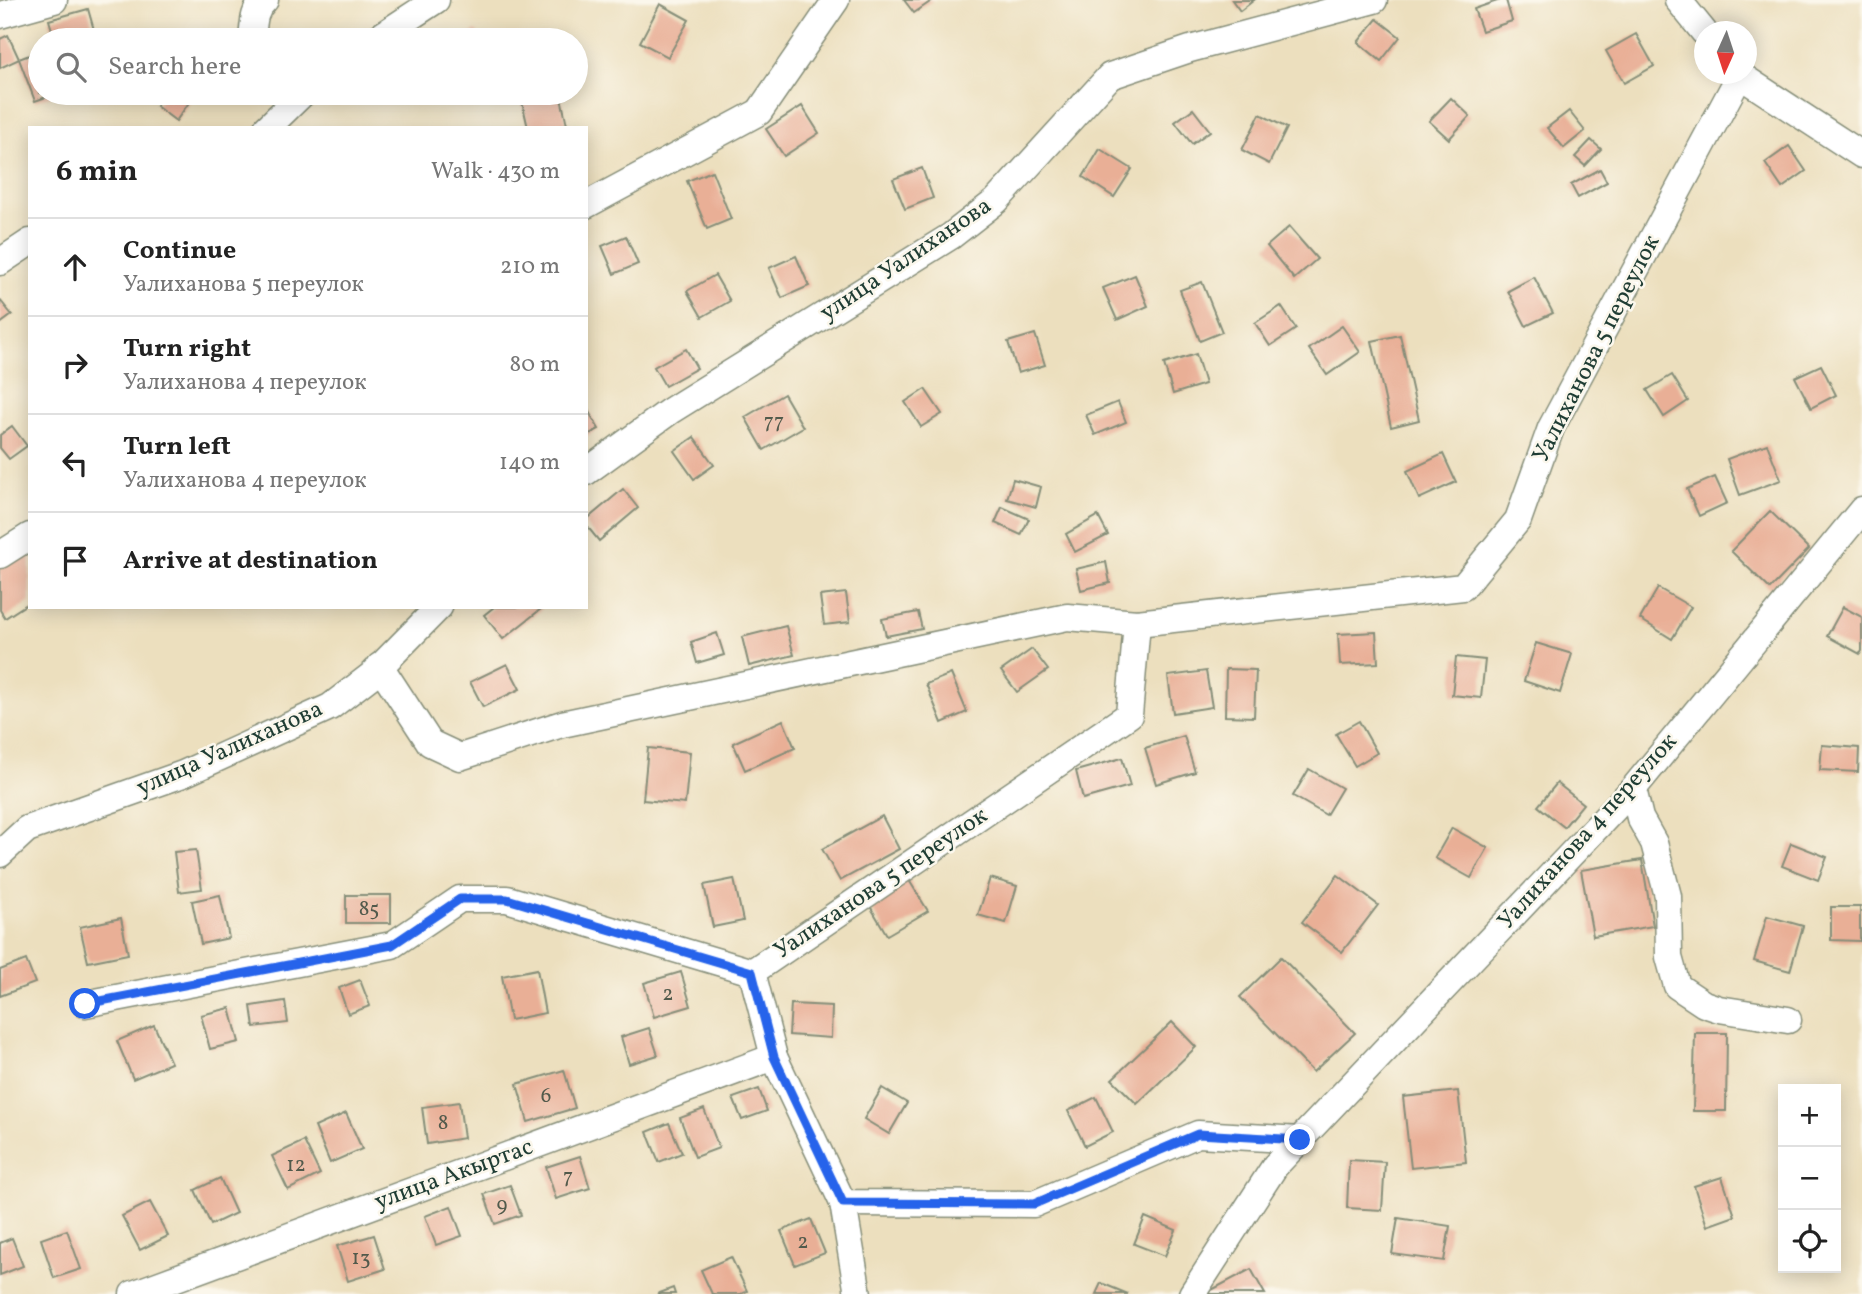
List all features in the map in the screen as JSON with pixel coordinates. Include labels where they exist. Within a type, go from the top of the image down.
[{"type":"street","points":[[0,15],[54,0]]},
{"type":"street","points":[[253,28],[257,7],[265,0]]},
{"type":"street","points":[[393,28],[436,0]]},
{"type":"street","points":[[588,204],[759,112],[836,0]]},
{"type":"street","name":"улица Уалиханова","points":[[588,471],[670,411],[951,236],[996,201],[1110,76],[1190,49],[1374,0]]},
{"type":"street","points":[[1678,0],[1695,21]]},
{"type":"street","name":"Уалиханова 5 переулок","points":[[380,666],[430,743],[460,757],[562,724],[1067,617],[1137,623],[1463,587],[1518,520],[1551,428],[1734,84]]},
{"type":"street","points":[[1754,84],[1862,155]]},
{"type":"street","points":[[0,262],[28,243]]},
{"type":"street","name":"Уалиханова 4 переулок","points":[[1192,1294],[1275,1166],[1633,789],[1862,510]]},
{"type":"street","points":[[0,555],[28,537]]},
{"type":"street","name":"улица Уалиханова","points":[[0,854],[27,829],[183,774],[330,707],[380,666],[437,609]]},
{"type":"street","name":"Уалиханова 5 переулок","points":[[85,1004],[392,945],[460,899],[507,899],[752,972],[1129,715],[1137,623]]},
{"type":"street","points":[[1633,789],[1640,818],[1654,843],[1668,896],[1669,957],[1677,986],[1704,1004],[1719,1009],[1788,1020]]},
{"type":"street","points":[[752,972],[774,1057],[843,1203],[858,1294]]},
{"type":"street","name":"улица Акыртас","points":[[133,1294],[774,1057]]},
{"type":"street","points":[[843,1203],[1034,1204],[1198,1134],[1300,1140]]},
{"type":"building","points":[[904,0],[933,0],[914,13]]},
{"type":"building","points":[[1232,0],[1254,0],[1240,11]]},
{"type":"building","points":[[1506,0],[1512,21],[1482,31],[1474,9]]},
{"type":"building","points":[[660,4],[689,20],[668,57],[640,42]]},
{"type":"building","points":[[88,9],[93,28],[51,28],[49,20]]},
{"type":"building","points":[[1377,19],[1400,37],[1381,61],[1358,42]]},
{"type":"building","points":[[1636,34],[1654,66],[1624,83],[1606,51]]},
{"type":"building","points":[[8,35],[19,59],[0,68],[0,39]]},
{"type":"building","points":[[28,56],[28,83],[19,59]]},
{"type":"building","points":[[1451,98],[1470,116],[1449,139],[1429,121]]},
{"type":"building","points":[[157,105],[187,105],[176,121]]},
{"type":"building","points":[[523,105],[563,105],[567,125],[528,126]]},
{"type":"building","points":[[802,106],[819,133],[784,156],[766,129]]},
{"type":"building","points":[[1193,109],[1210,131],[1192,144],[1175,122]]},
{"type":"building","points":[[1569,111],[1585,131],[1564,148],[1547,128]]},
{"type":"building","points":[[1260,114],[1287,128],[1269,164],[1242,150]]},
{"type":"building","points":[[1591,140],[1601,149],[1585,166],[1575,157]]},
{"type":"building","points":[[1789,146],[1806,171],[1782,188],[1765,163]]},
{"type":"building","points":[[1100,149],[1132,169],[1114,197],[1083,177]]},
{"type":"building","points":[[922,168],[933,198],[905,209],[893,179]]},
{"type":"building","points":[[1600,169],[1607,182],[1578,198],[1571,185]]},
{"type":"building","points":[[712,171],[731,219],[707,229],[687,181]]},
{"type":"building","points":[[1289,227],[1317,259],[1294,279],[1267,246]]},
{"type":"building","points":[[626,236],[638,264],[614,274],[602,246]]},
{"type":"building","points":[[796,256],[809,286],[782,298],[769,268]]},
{"type":"building","points":[[715,275],[730,301],[702,317],[687,291]]},
{"type":"building","points":[[1135,275],[1148,306],[1117,320],[1103,288]]},
{"type":"building","points":[[1534,277],[1553,313],[1526,326],[1508,291]]},
{"type":"building","points":[[1202,282],[1222,332],[1200,341],[1180,290]]},
{"type":"building","points":[[0,300],[12,315],[0,324]]},
{"type":"building","points":[[1281,306],[1296,329],[1270,346],[1255,323]]},
{"type":"building","points":[[1342,326],[1360,352],[1327,375],[1309,349]]},
{"type":"building","points":[[1035,334],[1045,365],[1018,373],[1008,342]]},
{"type":"building","points":[[1400,335],[1419,420],[1391,427],[1372,341]]},
{"type":"building","points":[[686,349],[697,368],[665,386],[654,367]]},
{"type":"building","points":[[1196,354],[1205,384],[1173,394],[1164,364]]},
{"type":"building","points":[[1821,365],[1836,395],[1811,408],[1795,377]]},
{"type":"building","points":[[1672,375],[1688,401],[1664,417],[1647,390]]},
{"type":"building","points":[[925,389],[942,414],[921,427],[905,402]]},
{"type":"building","points":[[784,394],[803,427],[764,450],[745,417]]},
{"type":"building","points":[[1118,402],[1126,422],[1095,435],[1086,415]]},
{"type":"building","points":[[588,410],[599,429],[588,435]]},
{"type":"building","points":[[12,426],[27,446],[9,459],[0,448],[0,435]]},
{"type":"building","points":[[694,437],[714,465],[694,479],[674,451]]},
{"type":"building","points":[[1767,444],[1781,480],[1740,495],[1727,459]]},
{"type":"building","points":[[1443,454],[1456,482],[1419,499],[1407,471]]},
{"type":"building","points":[[1715,477],[1727,503],[1699,516],[1687,489]]},
{"type":"building","points":[[1013,479],[1041,487],[1036,507],[1007,499]]},
{"type":"building","points":[[623,489],[638,508],[599,541],[588,527],[588,518]]},
{"type":"building","points":[[1002,507],[1029,519],[1021,535],[995,523]]},
{"type":"building","points":[[1770,511],[1809,549],[1770,589],[1731,551]]},
{"type":"building","points":[[1098,516],[1108,535],[1075,552],[1066,534]]},
{"type":"building","points":[[28,551],[28,603],[5,618],[0,610],[0,568]]},
{"type":"building","points":[[1106,562],[1110,583],[1081,590],[1076,569]]},
{"type":"building","points":[[1658,588],[1691,607],[1672,639],[1640,619]]},
{"type":"building","points":[[846,593],[850,622],[824,625],[820,596]]},
{"type":"building","points":[[1843,607],[1862,617],[1860,654],[1827,636]]},
{"type":"building","points":[[492,609],[541,609],[503,639],[484,615]]},
{"type":"building","points":[[918,612],[922,629],[886,636],[882,619]]},
{"type":"building","points":[[786,626],[794,655],[749,666],[742,637]]},
{"type":"building","points":[[1376,632],[1378,663],[1340,665],[1338,634]]},
{"type":"building","points":[[717,633],[724,655],[697,663],[691,642]]},
{"type":"building","points":[[1536,643],[1572,654],[1560,693],[1524,681]]},
{"type":"building","points":[[1032,649],[1048,670],[1017,692],[1001,671]]},
{"type":"building","points":[[1456,657],[1485,660],[1481,698],[1452,695]]},
{"type":"building","points":[[507,664],[520,689],[483,707],[470,682]]},
{"type":"building","points":[[1226,669],[1256,670],[1254,717],[1225,716]]},
{"type":"building","points":[[1206,671],[1212,707],[1173,713],[1168,676]]},
{"type":"building","points":[[951,674],[967,712],[942,723],[926,684]]},
{"type":"building","points":[[783,720],[795,748],[745,770],[733,743]]},
{"type":"building","points":[[1359,721],[1377,753],[1355,766],[1336,734]]},
{"type":"building","points":[[1184,736],[1195,772],[1156,784],[1145,748]]},
{"type":"building","points":[[1822,745],[1859,748],[1858,772],[1820,770]]},
{"type":"building","points":[[648,748],[690,752],[685,804],[643,800]]},
{"type":"building","points":[[1122,758],[1130,786],[1083,799],[1076,771]]},
{"type":"building","points":[[1309,769],[1342,788],[1326,815],[1293,796]]},
{"type":"building","points":[[1557,783],[1583,804],[1564,827],[1538,806]]},
{"type":"building","points":[[882,816],[899,849],[840,881],[822,849]]},
{"type":"building","points":[[1452,828],[1488,848],[1471,878],[1435,858]]},
{"type":"building","points":[[1791,843],[1827,857],[1818,880],[1782,866]]},
{"type":"building","points":[[196,850],[202,889],[179,892],[174,852]]},
{"type":"building","points":[[1642,860],[1653,926],[1593,936],[1581,870]]},
{"type":"building","points":[[1338,875],[1378,905],[1342,952],[1302,922]]},
{"type":"building","points":[[907,877],[928,911],[887,935],[867,901]]},
{"type":"building","points":[[990,878],[1017,886],[1006,923],[978,915]]},
{"type":"building","points":[[734,879],[743,921],[713,927],[704,885]]},
{"type":"building","points":[[220,895],[229,938],[201,944],[192,901]]},
{"type":"building","points":[[346,895],[391,895],[391,923],[346,923]]},
{"type":"building","points":[[1831,907],[1860,907],[1860,941],[1831,940]]},
{"type":"building","points":[[1767,916],[1803,926],[1790,971],[1754,961]]},
{"type":"building","points":[[121,918],[128,954],[88,962],[80,927]]},
{"type":"building","points":[[1281,957],[1355,1033],[1313,1072],[1240,997]]},
{"type":"building","points":[[26,960],[35,983],[0,996],[0,970]]},
{"type":"building","points":[[537,969],[545,1013],[510,1020],[502,976]]},
{"type":"building","points":[[681,972],[691,1006],[654,1017],[644,983]]},
{"type":"building","points":[[360,980],[370,1006],[348,1014],[339,988]]},
{"type":"building","points":[[285,1001],[288,1023],[254,1027],[251,1006]]},
{"type":"building","points":[[791,1004],[832,1006],[831,1038],[789,1035]]},
{"type":"building","points":[[230,1008],[239,1042],[210,1049],[201,1015]]},
{"type":"building","points":[[1172,1022],[1196,1047],[1137,1104],[1112,1079]]},
{"type":"building","points":[[154,1025],[171,1063],[133,1079],[117,1041]]},
{"type":"building","points":[[649,1028],[658,1055],[629,1064],[621,1037]]},
{"type":"building","points":[[1695,1033],[1727,1033],[1726,1111],[1693,1111]]},
{"type":"building","points":[[564,1070],[575,1108],[528,1122],[517,1084]]},
{"type":"building","points":[[882,1088],[907,1103],[889,1134],[864,1119]]},
{"type":"building","points":[[759,1089],[767,1111],[742,1120],[733,1098]]},
{"type":"building","points":[[1458,1091],[1466,1162],[1411,1168],[1403,1097]]},
{"type":"building","points":[[1096,1097],[1113,1132],[1085,1146],[1068,1111]]},
{"type":"building","points":[[459,1102],[464,1138],[427,1144],[422,1107]]},
{"type":"building","points":[[704,1109],[719,1148],[695,1157],[680,1118]]},
{"type":"building","points":[[346,1113],[362,1149],[330,1163],[315,1127]]},
{"type":"building","points":[[669,1123],[682,1153],[659,1162],[647,1132]]},
{"type":"building","points":[[304,1141],[320,1174],[288,1190],[272,1156]]},
{"type":"building","points":[[580,1156],[590,1188],[556,1199],[546,1167]]},
{"type":"building","points":[[1349,1160],[1385,1162],[1382,1210],[1347,1208]]},
{"type":"building","points":[[1722,1177],[1735,1216],[1707,1226],[1694,1186]]},
{"type":"building","points":[[220,1178],[236,1213],[211,1225],[195,1190]]},
{"type":"building","points":[[510,1185],[521,1215],[495,1224],[484,1194]]},
{"type":"building","points":[[150,1202],[168,1236],[140,1250],[122,1216]]},
{"type":"building","points":[[451,1206],[462,1236],[436,1245],[425,1216]]},
{"type":"building","points":[[1145,1217],[1176,1230],[1165,1256],[1134,1244]]},
{"type":"building","points":[[1398,1218],[1450,1226],[1444,1261],[1392,1254]]},
{"type":"building","points":[[811,1219],[825,1253],[795,1265],[781,1231]]},
{"type":"building","points":[[67,1230],[81,1269],[54,1278],[41,1239]]},
{"type":"building","points":[[374,1235],[385,1269],[348,1281],[337,1246]]},
{"type":"building","points":[[12,1238],[23,1266],[0,1275],[0,1243]]},
{"type":"building","points":[[731,1257],[747,1291],[741,1294],[712,1294],[701,1270]]},
{"type":"building","points":[[1251,1269],[1265,1294],[1204,1294]]},
{"type":"building","points":[[1101,1283],[1128,1294],[1096,1294]]},
{"type":"building","points":[[673,1288],[675,1294],[657,1294]]},
{"type":"route","points":[[85,1004],[392,945],[460,899],[507,899],[752,972],[774,1057],[843,1203],[1034,1204],[1198,1134],[1300,1140]]}]
